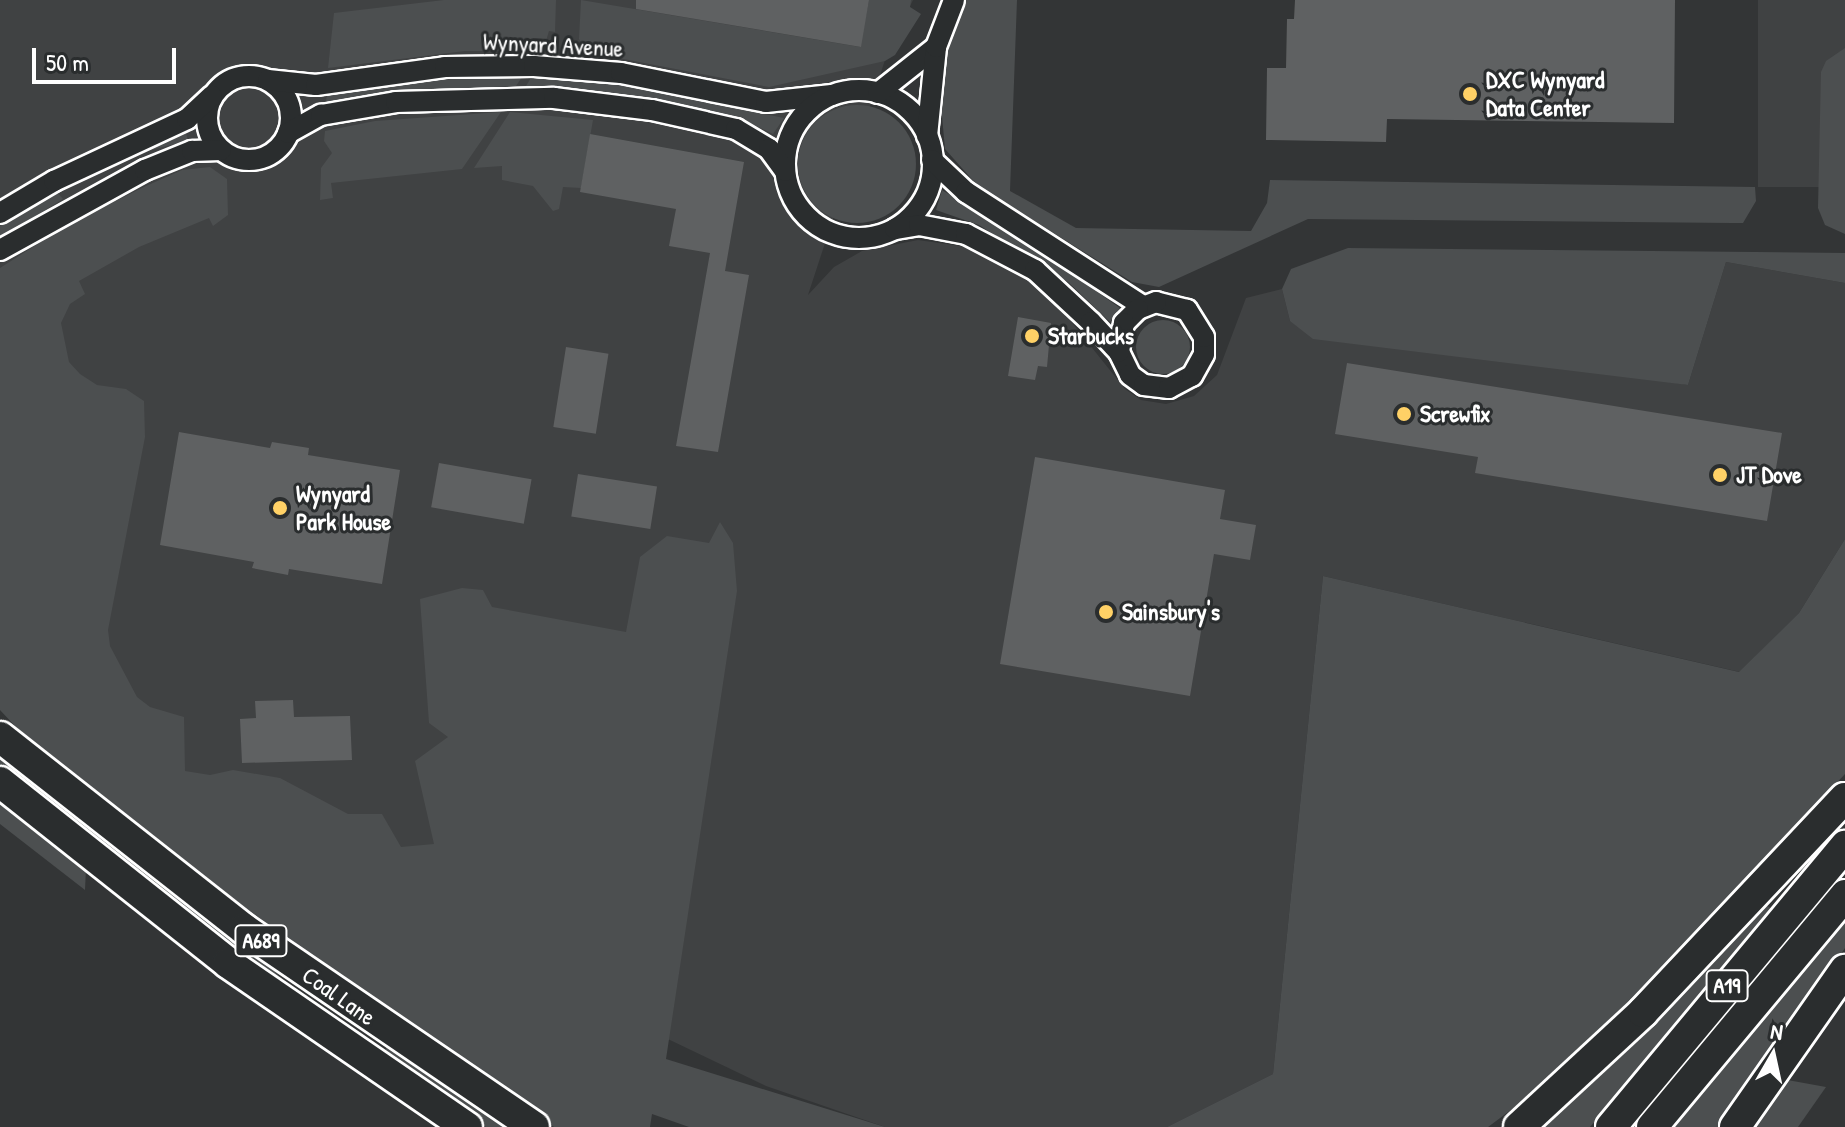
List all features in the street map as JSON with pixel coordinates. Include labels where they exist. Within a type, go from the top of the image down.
[{"type":"highway","name":"Coal Lane","points":[[0,737],[244,929],[534,1127]]},
{"type":"highway","name":"Coal Lane","points":[[0,782],[228,963],[467,1127]]},
{"type":"highway","name":"A19","points":[[1519,1127],[1643,1012],[1845,798]]},
{"type":"highway","name":"A19","points":[[1611,1127],[1845,846]]},
{"type":"highway","name":"A19","points":[[1652,1127],[1845,895]]},
{"type":"highway","points":[[1735,1127],[1845,970]]},
{"type":"street","points":[[895,229],[923,200],[932,160],[927,136],[936,47],[954,0]]},
{"type":"street","points":[[927,136],[907,109],[878,93],[936,47]]},
{"type":"street","name":"Wynyard Avenue","points":[[268,80],[316,85],[445,67],[508,66],[621,73],[766,102],[878,93]]},
{"type":"street","points":[[0,213],[54,181],[187,119],[237,77],[268,80],[287,100],[288,133]]},
{"type":"street","points":[[785,171],[796,125],[832,95]]},
{"type":"street","points":[[213,96],[208,128],[221,150]]},
{"type":"street","points":[[0,250],[145,170],[192,151],[221,150],[241,159],[262,158],[288,133],[321,115],[396,102],[554,98],[652,110],[736,129],[769,149],[785,171],[798,206],[829,232],[856,238],[895,229],[941,228],[1004,251],[1065,295],[1119,352],[1130,375],[1152,387],[1177,385],[1201,362],[1204,337],[1193,315],[1172,303],[1143,306],[1124,323],[1119,352]]},
{"type":"street","points":[[932,160],[966,192],[1143,306]]},
{"type":"shaded area","points":[[0,0],[913,0],[887,54],[808,295],[834,267],[862,251],[918,240],[975,248],[1014,266],[1049,294],[1125,389],[1141,400],[1166,404],[1194,396],[1217,375],[1246,298],[1282,289],[1290,321],[1688,385],[1726,262],[1845,283],[1845,539],[1799,613],[1740,672],[1323,576],[1273,1074],[1167,1127],[885,1127],[766,1086],[340,882],[0,645]]},
{"type":"shaded area","points":[[444,0],[556,0],[555,32],[549,31],[545,44],[535,51],[465,51],[328,68],[334,13]]},
{"type":"shaded area","points":[[581,0],[860,47],[869,0],[911,0],[910,7],[921,14],[895,55],[885,61],[769,87],[587,52],[579,39]]},
{"type":"shaded area","points":[[966,0],[1017,0],[1010,191],[1076,228],[1251,231],[1267,203],[1270,180],[1755,187],[1756,201],[1743,223],[1308,219],[1159,287],[1132,282],[977,185],[945,149],[939,83],[943,57]]},
{"type":"shaded area","points":[[1758,0],[1845,0],[1845,187],[1758,187]]},
{"type":"shaded area","points":[[1845,48],[1845,234],[1825,225],[1818,208],[1821,72],[1826,61]]},
{"type":"shaded area","points":[[532,76],[624,85],[784,118],[773,134],[744,120],[677,104],[526,86]]},
{"type":"shaded area","points":[[522,77],[516,86],[401,91],[326,102],[327,93],[420,80]]},
{"type":"shaded area","points":[[857,105],[880,109],[899,122],[912,141],[916,164],[912,187],[899,206],[880,219],[857,223],[834,219],[815,206],[802,187],[798,164],[802,141],[815,122],[834,109]]},
{"type":"shaded area","points":[[501,112],[462,169],[331,183],[333,198],[320,200],[321,168],[332,153],[324,141],[325,131],[375,121]]},
{"type":"shaded area","points":[[510,112],[593,120],[581,188],[563,187],[559,209],[553,211],[533,186],[502,180],[502,166],[474,168]]},
{"type":"shaded area","points":[[186,133],[188,141],[62,172],[60,164]]},
{"type":"shaded area","points":[[210,167],[227,179],[228,215],[213,226],[209,218],[139,247],[79,281],[85,294],[70,304],[61,323],[69,362],[80,374],[97,385],[126,389],[144,401],[145,437],[108,630],[110,646],[137,697],[150,707],[184,717],[185,771],[210,775],[233,770],[280,778],[348,814],[382,814],[401,847],[434,844],[415,761],[448,737],[429,723],[420,599],[462,588],[483,590],[492,607],[626,632],[640,557],[667,536],[709,543],[720,522],[733,543],[737,591],[666,1059],[885,1127],[689,1127],[652,1114],[650,1127],[554,1127],[279,943],[44,757],[0,710],[0,268],[69,224],[146,186],[182,170]]},
{"type":"shaded area","points":[[942,190],[1025,241],[1120,308],[1110,322],[1068,282],[979,225],[936,210]]},
{"type":"shaded area","points":[[57,192],[63,199],[0,238],[0,226]]},
{"type":"shaded area","points":[[1348,248],[1845,253],[1845,283],[1726,262],[1688,385],[1313,339],[1290,321],[1282,289],[1291,269]]},
{"type":"shaded area","points":[[1163,320],[1182,328],[1190,347],[1182,366],[1163,374],[1144,366],[1136,347],[1144,328]]},
{"type":"shaded area","points":[[1845,539],[1845,774],[1565,1070],[1488,1127],[1167,1127],[1273,1074],[1323,576],[1739,672],[1799,613]]},
{"type":"shaded area","points":[[0,755],[265,962],[287,984],[253,966],[0,771]]},
{"type":"shaded area","points":[[0,801],[86,868],[85,890],[0,824]]},
{"type":"shaded area","points":[[1761,901],[1773,910],[1590,1127],[1532,1127]]},
{"type":"shaded area","points":[[1845,916],[1845,948],[1721,1127],[1671,1127]]},
{"type":"shaded area","points":[[387,1047],[512,1127],[486,1127],[439,1097],[381,1057]]},
{"type":"shaded area","points":[[1782,1079],[1826,1087],[1798,1127],[1748,1127]]},
{"type":"building","points":[[636,0],[869,0],[861,47],[636,9]]},
{"type":"building","name":"DXC Wynyard Data Center","points":[[1295,0],[1675,0],[1674,123],[1387,119],[1386,142],[1266,140],[1267,68],[1286,68],[1287,19],[1294,19]]},
{"type":"building","points":[[590,134],[744,162],[725,271],[749,275],[718,452],[676,446],[710,253],[669,246],[676,209],[580,192]]},
{"type":"building","name":"Starbucks","points":[[1018,317],[1051,323],[1047,367],[1038,366],[1035,380],[1008,376]]},
{"type":"building","points":[[566,347],[608,354],[596,434],[553,427]]},
{"type":"building","points":[[1347,363],[1782,433],[1767,521],[1475,473],[1478,457],[1335,434]]},
{"type":"building","name":"Wynyard Park House","points":[[179,432],[270,448],[272,442],[309,448],[308,455],[400,470],[382,584],[289,569],[288,575],[252,568],[254,562],[160,545]]},
{"type":"building","name":"Sainsbury's","points":[[1035,457],[1225,490],[1220,519],[1256,525],[1250,560],[1214,554],[1190,696],[1000,664]]},
{"type":"building","points":[[439,463],[532,479],[524,524],[431,507]]},
{"type":"building","points":[[578,474],[657,487],[650,529],[571,516]]},
{"type":"building","points":[[293,700],[294,717],[350,716],[352,760],[242,763],[240,719],[256,718],[255,701]]},
{"type":"place","name":"DXC Wynyard Data Center","points":[[1470,94]]},
{"type":"place","name":"Starbucks","points":[[1032,336]]},
{"type":"place","name":"Screwfix","points":[[1404,414]]},
{"type":"place","name":"JT Dove","points":[[1720,475]]},
{"type":"place","name":"Wynyard Park House","points":[[280,508]]},
{"type":"place","name":"Sainsbury's","points":[[1106,612]]}]
